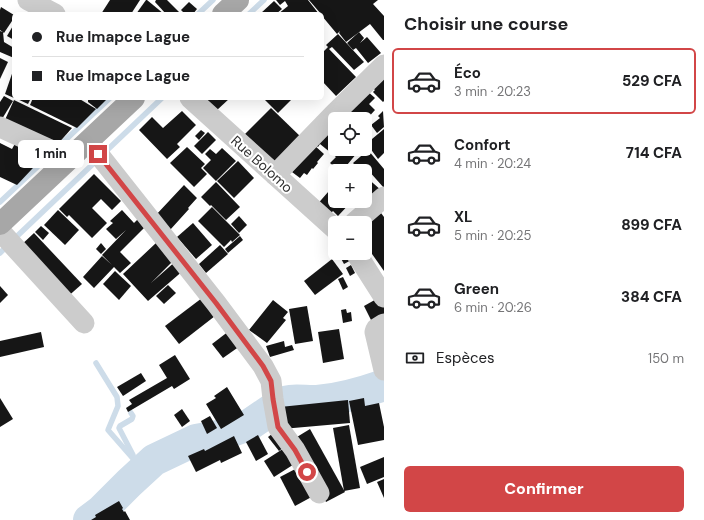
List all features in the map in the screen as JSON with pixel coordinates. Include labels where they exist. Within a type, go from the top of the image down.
[{"type":"main road","points":[[225,12],[238,0]]},
{"type":"main road","points":[[0,224],[132,100]]},
{"type":"street","points":[[28,0],[51,12]]},
{"type":"street","points":[[275,176],[384,65]]},
{"type":"street","name":"Rue Bolomo","points":[[192,100],[328,223]]},
{"type":"street","points":[[0,127],[70,158]]},
{"type":"street","points":[[88,141],[216,303],[263,366],[271,381],[278,427],[295,450],[319,493]]},
{"type":"street","points":[[362,216],[384,197]]},
{"type":"street","points":[[0,231],[84,323]]},
{"type":"street","points":[[360,260],[384,297]]},
{"type":"street","points":[[384,324],[376,329],[384,370]]},
{"type":"building","points":[[110,0],[140,0],[132,12],[102,12]]},
{"type":"building","points":[[147,0],[162,12],[137,12]]},
{"type":"building","points":[[156,0],[167,0],[179,12],[164,12],[155,2]]},
{"type":"building","points":[[276,0],[308,0],[317,12],[280,12],[288,6],[285,1],[280,5]]},
{"type":"building","points":[[309,0],[378,0],[373,4],[384,16],[384,40],[370,24],[346,42],[339,33],[340,31],[337,34],[324,18],[324,12],[319,12]]},
{"type":"building","points":[[274,1],[282,9],[278,12],[262,12]]},
{"type":"building","points":[[189,2],[197,9],[195,12],[183,12],[181,10]]},
{"type":"building","points":[[1,7],[12,14],[12,21],[4,33],[0,30]]},
{"type":"building","points":[[12,27],[12,39],[7,36]]},
{"type":"building","points":[[0,31],[3,32],[4,42],[12,47],[12,57],[0,52]]},
{"type":"building","points":[[359,32],[364,38],[360,43],[367,37],[381,53],[368,63],[356,48],[353,50],[347,43]]},
{"type":"building","points":[[338,34],[364,62],[354,70],[332,47],[329,49],[356,77],[336,96],[324,83],[324,51],[328,47],[326,45]]},
{"type":"building","points":[[0,58],[8,62],[0,79]]},
{"type":"building","points":[[384,72],[383,102],[373,92],[375,90],[370,86]]},
{"type":"building","points":[[12,74],[12,97],[5,94]]},
{"type":"building","points":[[366,90],[375,98],[369,104],[375,110],[372,113],[372,112],[346,111]]},
{"type":"building","points":[[4,96],[13,101],[2,119],[0,118],[0,102]]},
{"type":"building","points":[[14,100],[72,128],[56,146],[4,122]]},
{"type":"building","points":[[19,100],[30,100],[28,104]]},
{"type":"building","points":[[32,100],[81,100],[96,109],[77,128],[30,105]]},
{"type":"building","points":[[88,100],[106,100],[97,109],[88,102]]},
{"type":"building","points":[[206,100],[228,100],[216,111]]},
{"type":"building","points":[[265,100],[291,100],[278,113]]},
{"type":"building","points":[[271,108],[304,140],[276,168],[243,136]]},
{"type":"building","points":[[182,111],[196,125],[177,144],[180,147],[167,159],[139,130],[152,117],[163,128]]},
{"type":"building","points":[[383,111],[384,127],[377,133],[372,124],[380,118],[378,116]]},
{"type":"building","points":[[324,126],[328,129],[328,150],[320,144],[318,147],[312,142]]},
{"type":"building","points":[[384,129],[384,153],[378,159],[372,151],[372,139]]},
{"type":"building","points":[[201,130],[205,133],[199,140],[195,136]]},
{"type":"building","points":[[208,132],[216,140],[202,154],[194,146]]},
{"type":"building","points":[[17,140],[47,153],[17,185],[0,177],[0,143],[12,149]]},
{"type":"building","points":[[314,145],[324,154],[307,175],[304,173],[300,178],[292,172]]},
{"type":"building","points":[[187,147],[205,164],[201,168],[207,174],[194,187],[170,163]]},
{"type":"building","points":[[222,148],[236,161],[216,181],[203,168],[211,160],[205,154],[210,149],[216,154]]},
{"type":"building","points":[[372,155],[384,169],[384,188],[372,174],[372,164],[353,163],[361,156],[372,156]]},
{"type":"building","points":[[335,156],[354,156],[348,164],[331,164],[330,163],[336,157]]},
{"type":"building","points":[[238,161],[254,178],[234,198],[217,181]]},
{"type":"building","points":[[94,174],[121,201],[112,210],[101,199],[92,208],[107,223],[92,238],[69,215],[67,217],[59,209]]},
{"type":"building","points":[[216,182],[240,207],[226,220],[201,197]]},
{"type":"building","points":[[372,182],[382,191],[372,203]]},
{"type":"building","points":[[184,185],[197,198],[170,230],[155,216]]},
{"type":"building","points":[[328,192],[328,208],[345,208],[338,216],[333,211],[327,217],[315,207]]},
{"type":"building","points":[[212,207],[240,235],[232,242],[231,240],[224,247],[198,221]]},
{"type":"building","points":[[58,210],[79,230],[65,245],[44,225]]},
{"type":"building","points":[[122,210],[134,223],[138,219],[145,227],[120,252],[131,263],[120,273],[114,267],[94,288],[83,277],[102,256],[112,265],[102,255],[126,230],[116,239],[106,229],[113,223],[110,221]]},
{"type":"building","points":[[381,213],[384,217],[384,271],[372,254],[372,219]]},
{"type":"building","points":[[239,216],[247,225],[239,233],[231,224]]},
{"type":"building","points":[[193,223],[212,245],[196,259],[177,237]]},
{"type":"building","points":[[41,226],[49,233],[43,240],[35,232]]},
{"type":"building","points":[[34,233],[82,284],[65,299],[18,248]]},
{"type":"building","points":[[240,236],[243,240],[228,253],[225,249]]},
{"type":"building","points":[[101,243],[106,249],[101,254],[96,249]]},
{"type":"building","points":[[156,243],[173,261],[151,283],[177,260],[185,269],[148,301],[123,274]]},
{"type":"building","points":[[220,245],[228,254],[206,273],[199,264]]},
{"type":"building","points":[[331,260],[333,260],[343,274],[315,295],[304,281]]},
{"type":"building","points":[[342,260],[351,260],[344,264]]},
{"type":"building","points":[[351,265],[355,273],[350,276],[346,268]]},
{"type":"building","points":[[115,271],[131,286],[119,300],[103,284]]},
{"type":"building","points":[[343,277],[348,287],[343,290],[338,279]]},
{"type":"building","points":[[168,285],[176,293],[164,304],[156,296]]},
{"type":"building","points":[[0,286],[8,295],[0,303]]},
{"type":"building","points":[[380,297],[384,305],[384,316],[372,322],[364,306]]},
{"type":"building","points":[[202,298],[215,316],[179,344],[165,326]]},
{"type":"building","points":[[273,300],[288,312],[283,318],[286,320],[267,343],[249,330]]},
{"type":"building","points":[[307,306],[313,341],[295,344],[289,309]]},
{"type":"building","points":[[346,309],[347,313],[351,312],[352,321],[343,323],[341,310]]},
{"type":"building","points":[[339,329],[344,359],[323,363],[318,332]]},
{"type":"building","points":[[229,331],[240,346],[223,358],[212,344]]},
{"type":"building","points":[[41,332],[44,347],[0,357],[0,341]]},
{"type":"building","points":[[284,341],[285,347],[292,345],[294,350],[270,357],[266,346]]},
{"type":"building","points":[[175,355],[190,379],[174,389],[172,386],[128,412],[126,408],[132,404],[129,400],[167,378],[159,365]]},
{"type":"building","points":[[141,373],[146,381],[123,396],[117,387]]},
{"type":"building","points":[[227,387],[244,415],[221,429],[206,404],[216,398],[214,396]]},
{"type":"building","points":[[0,398],[13,419],[0,427]]},
{"type":"building","points":[[364,398],[365,406],[379,403],[384,427],[384,440],[358,445],[349,401]]},
{"type":"building","points":[[348,400],[350,423],[282,429],[280,407]]},
{"type":"building","points":[[182,409],[190,421],[182,427],[174,415]]},
{"type":"building","points":[[210,416],[217,428],[207,434],[201,421]]},
{"type":"building","points":[[349,425],[360,488],[344,491],[333,428]]},
{"type":"building","points":[[310,429],[345,492],[326,502],[292,440]]},
{"type":"building","points":[[276,431],[287,445],[279,451],[268,437]]},
{"type":"building","points":[[258,435],[268,454],[256,461],[246,442]]},
{"type":"building","points":[[234,436],[242,453],[221,463],[220,460],[196,472],[188,456],[204,449],[205,451]]},
{"type":"building","points":[[289,445],[299,461],[274,477],[264,461]]},
{"type":"building","points":[[384,457],[384,477],[367,484],[360,467]]},
{"type":"building","points":[[301,466],[317,494],[295,506],[280,477]]},
{"type":"building","points":[[384,479],[384,498],[377,482]]},
{"type":"building","points":[[119,501],[123,508],[122,509],[124,512],[125,511],[130,520],[91,520],[96,517],[95,515]]},
{"type":"waterway","points":[[200,12],[213,0]]},
{"type":"waterway","points":[[251,12],[264,0]]},
{"type":"waterway","points":[[58,147],[108,100]]},
{"type":"waterway","points":[[103,154],[160,100]]},
{"type":"waterway","points":[[0,202],[49,156]]},
{"type":"waterway","points":[[13,240],[94,163]]},
{"type":"waterway","points":[[0,253],[7,246]]},
{"type":"waterway","points":[[96,363],[117,397],[118,406],[108,430],[136,462]]},
{"type":"waterway","points":[[277,406],[282,403],[292,401],[334,399],[381,386]]},
{"type":"waterway","points":[[89,520],[101,511],[154,460],[196,440],[218,436],[249,425],[271,410]]},
{"type":"waterway","points":[[131,413],[133,416],[132,419],[119,428],[133,455]]},
{"type":"route","points":[[98,154],[216,303],[263,366],[271,381],[278,427],[295,450],[307,472]]}]
